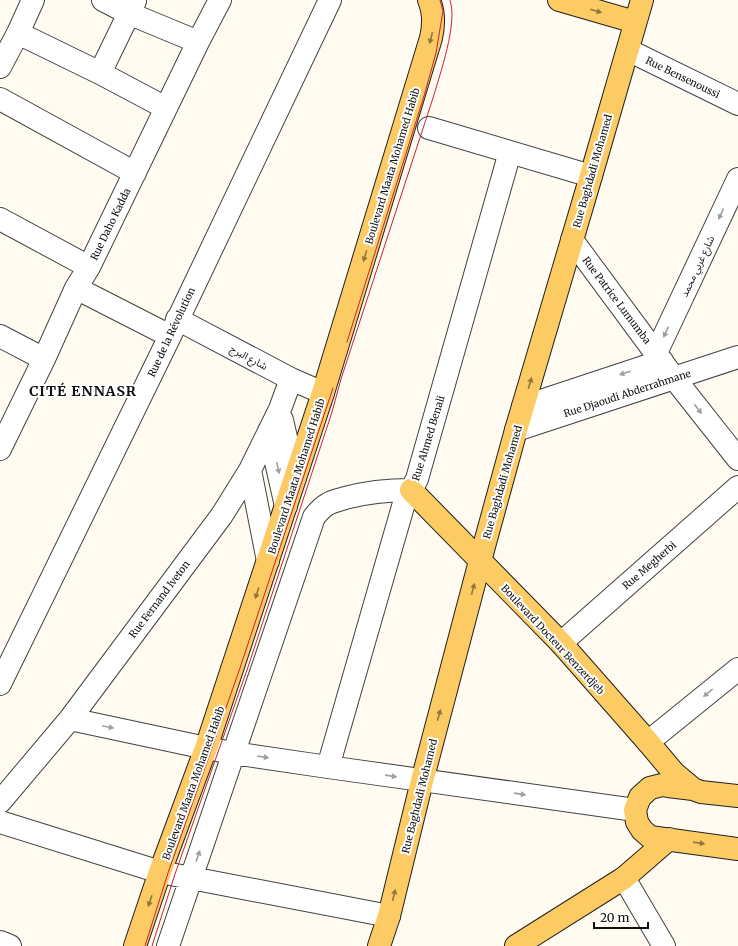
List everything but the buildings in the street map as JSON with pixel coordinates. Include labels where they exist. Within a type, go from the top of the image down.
[{"type":"main road","name":"Boulevard Maata Mohamed Habib","points":[[135,946],[160,872],[206,748],[323,393],[432,38],[434,27],[433,14],[429,0]]},
{"type":"main road","points":[[559,0],[635,22]]},
{"type":"main road","name":"Rue Baghdadi Mohamed","points":[[379,946],[389,916],[422,781],[516,430],[642,0]]},
{"type":"main road","name":"Boulevard Docteur Benzerdjeb","points":[[411,490],[560,644],[674,773],[693,789]]},
{"type":"main road","points":[[738,796],[701,792],[693,789],[662,785],[650,788],[640,797],[635,810],[637,822],[642,830],[650,837],[738,849]]},
{"type":"main road","points":[[516,946],[624,878],[669,839]]},
{"type":"street","points":[[0,67],[33,0]]},
{"type":"street","points":[[103,0],[132,7],[198,42]]},
{"type":"street","name":"Rue Daho Kadda","points":[[0,448],[44,359],[76,288],[89,267],[198,42],[220,0]]},
{"type":"street","name":"Rue de la Révolution","points":[[0,684],[330,0]]},
{"type":"street","points":[[100,73],[132,7]]},
{"type":"street","points":[[18,33],[100,73],[166,108]]},
{"type":"street","name":"Rue Bensenoussi","points":[[628,50],[738,104]]},
{"type":"street","points":[[0,99],[135,173]]},
{"type":"street","points":[[429,128],[591,176]]},
{"type":"street","name":"Rue Ahmed Benali","points":[[328,767],[404,503],[417,479],[510,152]]},
{"type":"street","name":"شارع غربي محمد","points":[[664,364],[738,179]]},
{"type":"street","points":[[0,219],[89,267]]},
{"type":"street","name":"Rue Patrice Lumumba","points":[[572,240],[664,364],[738,459]]},
{"type":"street","name":"شارع البرج","points":[[76,288],[173,327],[323,393]]},
{"type":"street","points":[[0,336],[44,359]]},
{"type":"street","name":"Rue Djaoudi Abderrahmane","points":[[516,430],[664,364],[738,357]]},
{"type":"street","points":[[523,407],[664,364]]},
{"type":"street","name":"Rue Fernand Iveton","points":[[0,802],[70,719],[222,515],[255,462],[280,409],[291,379]]},
{"type":"street","points":[[280,409],[295,477]]},
{"type":"street","points":[[269,431],[286,506]]},
{"type":"street","points":[[255,462],[277,534]]},
{"type":"street","points":[[255,462],[268,561]]},
{"type":"street","name":"Rue Megherbi","points":[[560,644],[738,486]]},
{"type":"street","points":[[168,946],[314,517],[320,510],[335,501],[360,494],[393,490],[411,490]]},
{"type":"street","points":[[648,742],[738,669]]},
{"type":"street","points":[[70,719],[233,753],[635,810]]},
{"type":"street","points":[[0,822],[160,872],[389,916]]},
{"type":"street","points":[[624,878],[664,946]]},
{"type":"street","points":[[0,942],[10,946]]},
{"type":"tram line","points":[[347,342],[436,53],[443,11],[440,0]]},
{"type":"tram line","points":[[152,946],[175,874],[247,670],[433,98],[444,63],[450,35],[452,22],[450,0]]},
{"type":"tram line","points":[[145,946],[168,873],[240,668],[333,388]]},
{"type":"district","name":"CITÉ ENNASR","points":[[83,391]]}]
